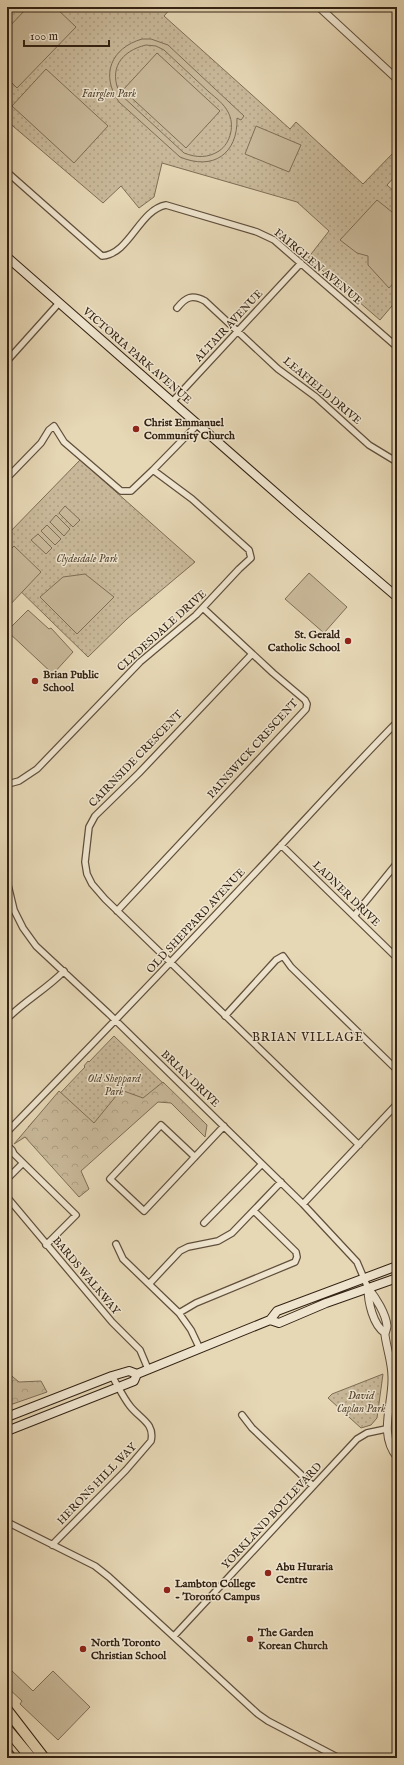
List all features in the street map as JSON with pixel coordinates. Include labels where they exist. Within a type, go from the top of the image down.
[{"type":"highway","points":[[7,1710],[49,1758]]},
{"type":"highway","points":[[17,1722],[44,1758]]},
{"type":"highway","points":[[7,1729],[31,1758]]},
{"type":"highway","points":[[7,1753],[11,1758]]},
{"type":"main road","name":"VICTORIA PARK AVENUE","points":[[7,257],[301,515],[397,597]]},
{"type":"main road","points":[[7,1431],[134,1381],[137,1374],[148,1369],[270,1320],[277,1310],[397,1266]]},
{"type":"main road","points":[[270,1320],[279,1323],[397,1278]]},
{"type":"main road","points":[[7,1418],[112,1376],[129,1371],[137,1374]]},
{"type":"street","points":[[319,7],[397,79]]},
{"type":"street","name":"FAIRGLEN AVENUE","points":[[7,172],[102,256],[114,254],[155,208],[166,205],[269,236],[397,347]]},
{"type":"street","name":"ALTAIR AVENUE","points":[[172,402],[301,264]]},
{"type":"street","name":"LEAFIELD DRIVE","points":[[177,308],[184,299],[190,296],[205,301],[278,369],[316,397],[369,445],[397,462]]},
{"type":"street","points":[[7,361],[59,303]]},
{"type":"street","points":[[7,478],[41,443],[49,430],[54,426],[68,445],[124,492],[134,489],[198,424]]},
{"type":"street","name":"CLYDESDALE DRIVE","points":[[8,783],[19,781],[37,769],[140,662],[178,632],[204,608],[239,569],[251,558],[252,554],[249,550],[192,499],[153,470]]},
{"type":"street","name":"PAINSWICK CRESCENT","points":[[117,911],[306,709],[307,704],[305,700],[252,654],[204,608]]},
{"type":"street","name":"CAIRNSIDE CRESCENT","points":[[252,654],[139,773],[95,816],[91,824],[86,843],[85,862],[87,874],[92,884],[117,911],[359,1145]]},
{"type":"street","name":"OLD SHEPPARD AVENUE","points":[[7,1132],[116,1021],[341,779],[397,722]]},
{"type":"street","points":[[7,851],[8,783]]},
{"type":"street","name":"LADNER DRIVE","points":[[281,845],[397,958]]},
{"type":"street","points":[[354,916],[397,863]]},
{"type":"street","name":"BRIAN DRIVE","points":[[7,881],[14,910],[23,928],[36,946],[116,1021],[303,1204],[356,1262],[368,1288]]},
{"type":"street","points":[[7,913],[14,910]]},
{"type":"street","points":[[224,1016],[276,960],[283,956],[291,967],[397,1070]]},
{"type":"street","points":[[7,1019],[17,1008],[38,994],[64,971]]},
{"type":"street","points":[[303,1204],[397,1104]]},
{"type":"street","points":[[195,1157],[161,1125],[110,1179],[144,1211],[195,1157],[224,1126]]},
{"type":"street","points":[[7,1145],[14,1154],[76,1215],[46,1245]]},
{"type":"street","points":[[7,1150],[14,1154]]},
{"type":"street","points":[[7,1179],[23,1163]]},
{"type":"street","points":[[204,1223],[262,1164]]},
{"type":"street","points":[[149,1284],[180,1251],[188,1247],[218,1241],[232,1233],[281,1182]]},
{"type":"street","name":"BARDS WALKWAY","points":[[7,1197],[114,1325],[140,1350],[148,1369]]},
{"type":"street","points":[[179,1313],[196,1303],[294,1262],[297,1257],[296,1252],[254,1211]]},
{"type":"street","points":[[116,1244],[123,1259],[179,1313],[191,1330],[200,1349]]},
{"type":"street","points":[[368,1288],[378,1299],[387,1327],[385,1334],[391,1358],[392,1378],[386,1429],[388,1442],[397,1457]]},
{"type":"street","name":"HERONS HILL WAY","points":[[52,1545],[126,1470],[151,1441],[152,1436],[150,1427],[129,1405],[112,1376]]},
{"type":"street","points":[[242,1415],[252,1428],[313,1486]]},
{"type":"street","name":"YORKLAND BOULEVARD","points":[[174,1636],[357,1440],[367,1433],[386,1429]]},
{"type":"street","points":[[7,1522],[94,1566],[104,1573],[262,1717],[339,1758]]},
{"type":"green space","name":"Fairglen Park","points":[[7,7],[172,7],[164,16],[290,129],[296,122],[363,184],[393,153],[397,157],[397,174],[387,185],[397,194],[397,300],[380,320],[308,258],[329,231],[297,202],[162,163],[154,197],[139,208],[121,186],[103,203],[7,121]]},
{"type":"green space","points":[[28,7],[55,7],[76,27],[17,88],[7,78],[7,29]]},
{"type":"green space","points":[[142,39],[151,39],[168,45],[244,116],[241,120],[237,118],[236,131],[233,141],[228,150],[221,156],[213,160],[203,162],[192,161],[180,157],[119,102],[113,92],[110,82],[110,73],[116,56],[131,43]],"holes":[[[146,45],[156,46],[164,50],[220,101],[226,109],[230,117],[231,133],[223,148],[219,151],[211,155],[202,156],[193,156],[184,153],[120,94],[115,77],[119,62],[137,48]]]},
{"type":"green space","points":[[157,53],[220,111],[186,148],[123,90]]},
{"type":"green space","points":[[46,69],[108,126],[74,163],[12,106]]},
{"type":"green space","points":[[256,126],[301,145],[289,172],[245,154]]},
{"type":"green space","points":[[377,200],[397,216],[397,279],[389,288],[368,265],[368,256],[357,253],[340,240]]},
{"type":"green space","name":"Clydesdale Park","points":[[80,460],[195,562],[127,619],[88,657],[7,578],[7,535]]},
{"type":"green space","points":[[65,506],[80,520],[73,527],[59,513]]},
{"type":"green space","points":[[56,515],[70,529],[64,536],[50,522]]},
{"type":"green space","points":[[47,525],[61,539],[55,545],[41,531]]},
{"type":"green space","points":[[38,534],[52,548],[46,554],[31,540]]},
{"type":"green space","points":[[14,546],[41,572],[7,608],[7,553]]},
{"type":"green space","points":[[309,573],[347,607],[324,633],[285,599]]},
{"type":"green space","points":[[85,574],[114,597],[77,634],[40,597],[63,577]]},
{"type":"green space","points":[[28,610],[49,629],[51,628],[73,652],[53,674],[7,631]]},
{"type":"green space","name":"Old Sheppard Park","points":[[114,1036],[166,1086],[74,1171],[28,1127],[85,1067],[84,1066],[88,1061],[89,1062]]},
{"type":"green space","points":[[163,1082],[207,1125],[205,1137],[171,1103],[158,1102],[81,1171],[89,1189],[79,1197],[25,1137],[14,1144],[59,1091],[94,1123],[121,1090],[143,1098]]},
{"type":"green space","points":[[7,1372],[19,1382],[41,1381],[47,1392],[7,1406]]},
{"type":"green space","name":"David Caplan Park","points":[[383,1374],[377,1418],[371,1425],[361,1428],[328,1398],[332,1394]]},
{"type":"green space","points":[[11,1670],[33,1691],[53,1671],[90,1707],[58,1740],[20,1704],[22,1701],[7,1687],[7,1674]]},
{"type":"place","name":"Christ Emmanuel Community Church","points":[[136,429]]},
{"type":"place","name":"St. Gerald Catholic School","points":[[348,641]]},
{"type":"place","name":"Brian Public School","points":[[35,681]]},
{"type":"place","name":"Abu Huraria Centre","points":[[268,1573]]},
{"type":"place","name":"Lambton College - Toronto Campus","points":[[167,1590]]},
{"type":"place","name":"The Garden Korean Church","points":[[250,1639]]},
{"type":"place","name":"North Toronto Christian School","points":[[83,1649]]},
{"type":"district","name":"BRIAN VILLAGE","points":[[308,1037]]}]
